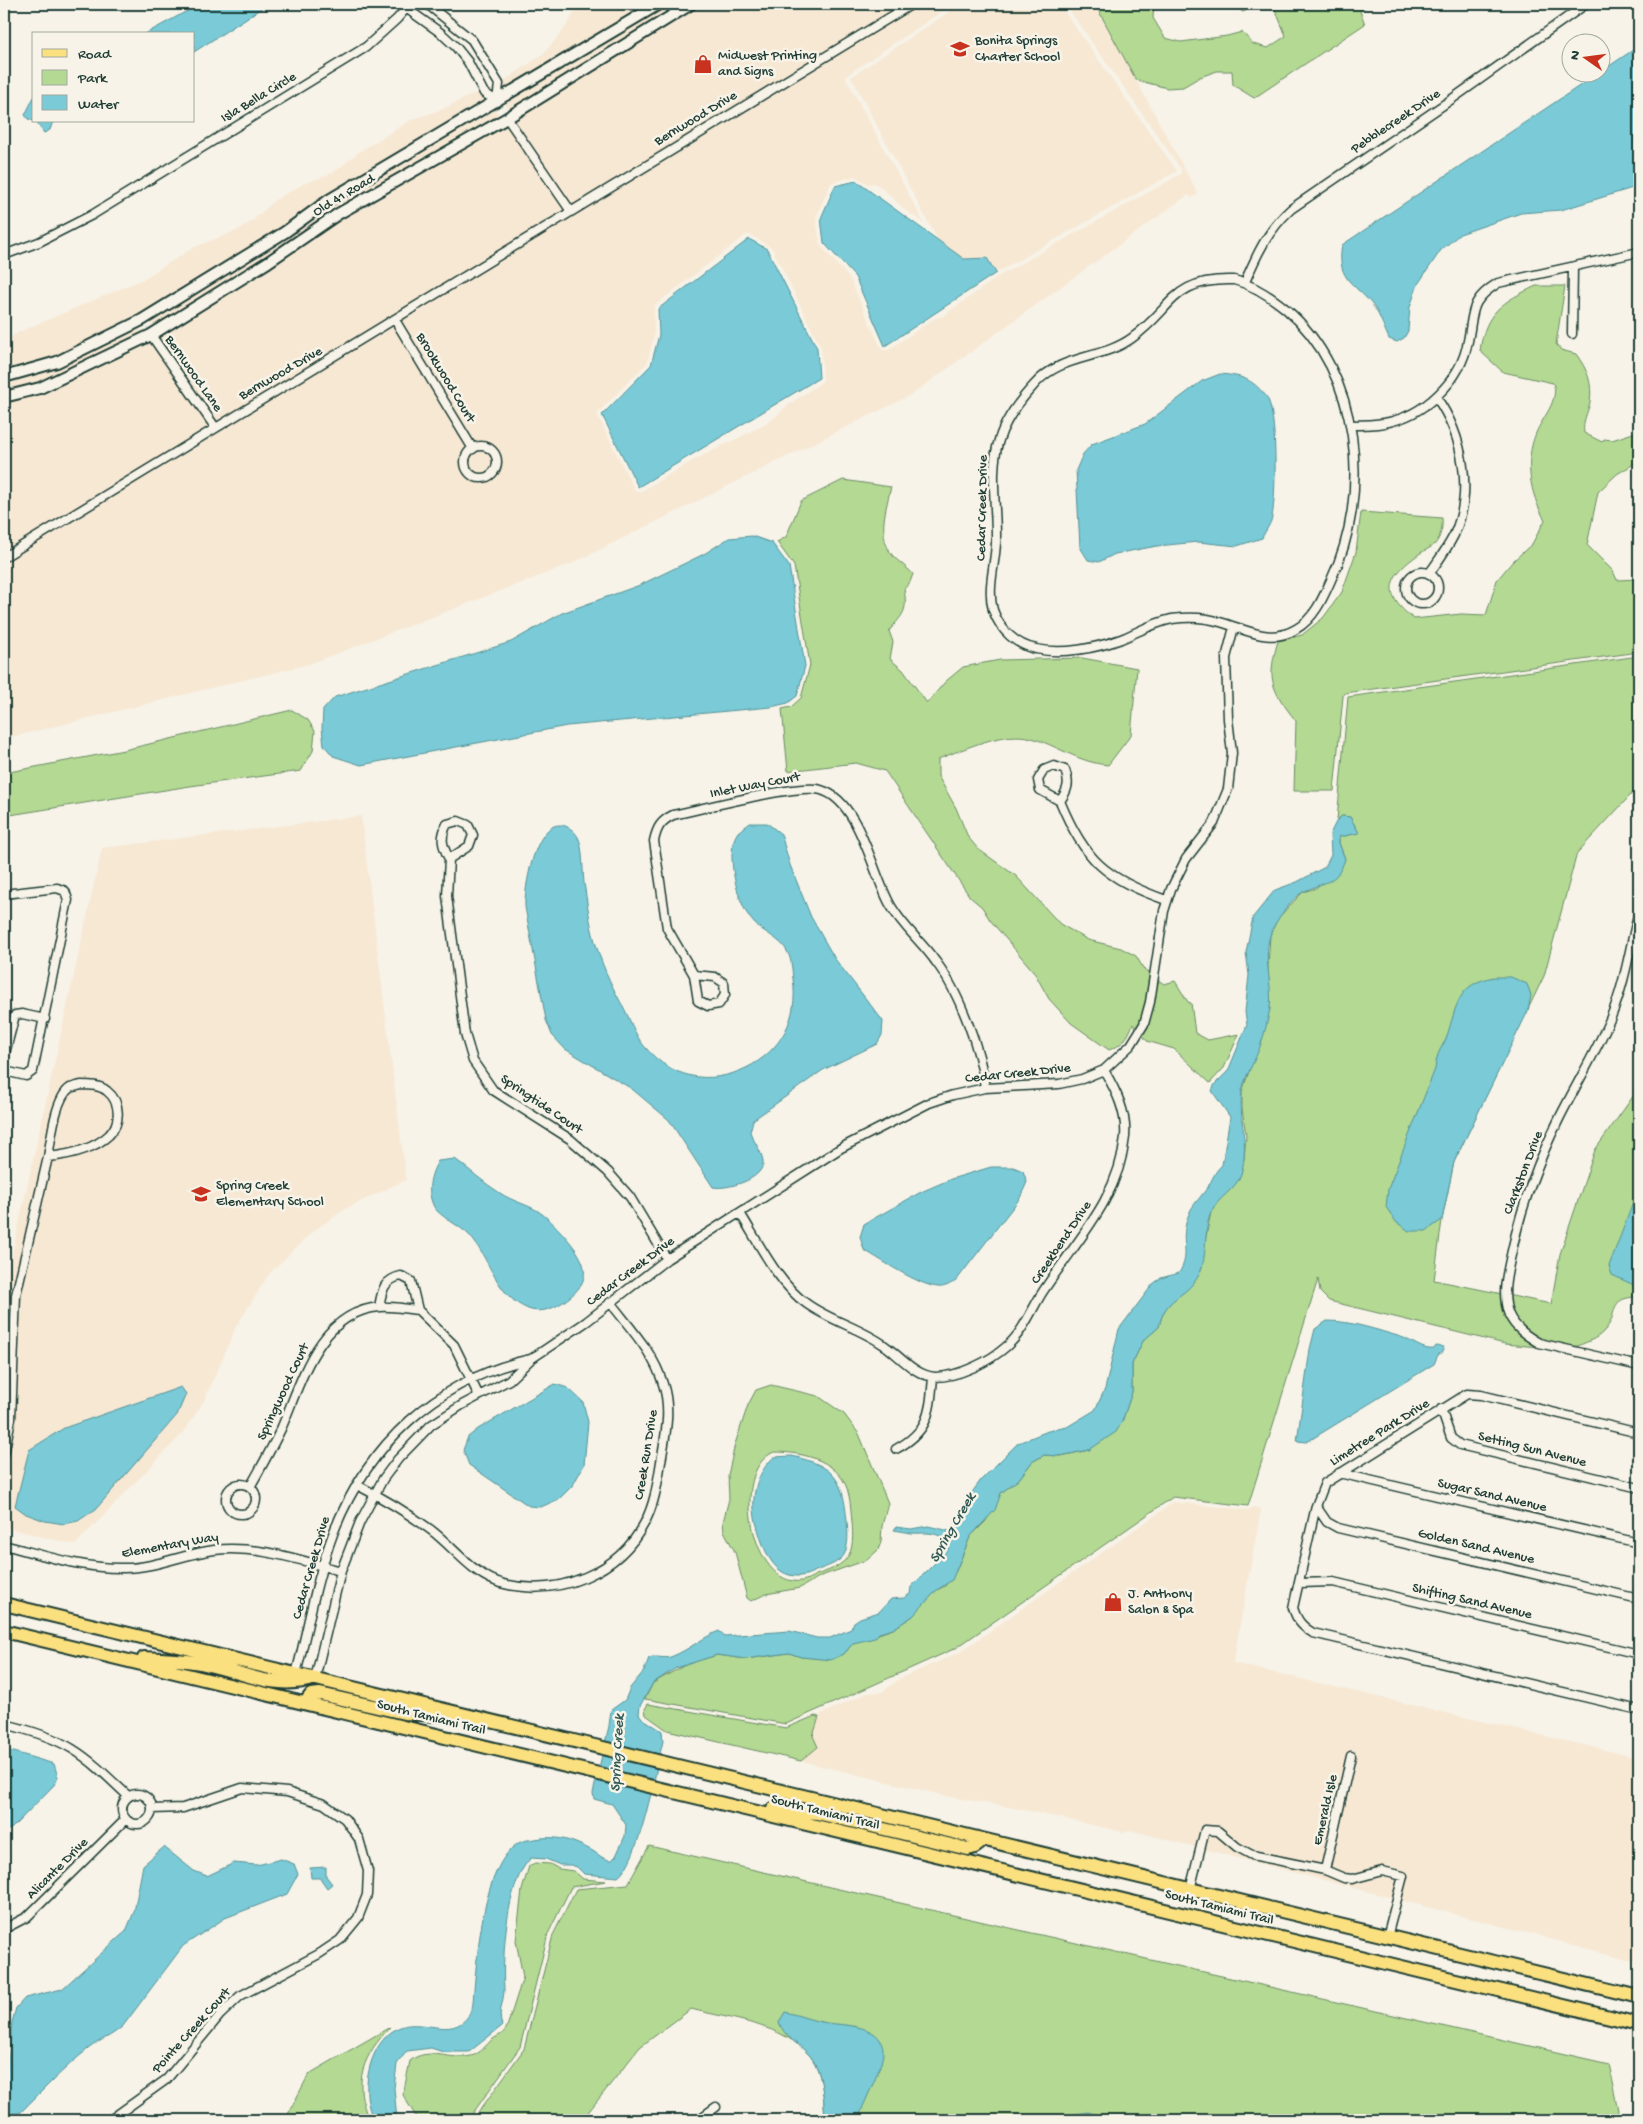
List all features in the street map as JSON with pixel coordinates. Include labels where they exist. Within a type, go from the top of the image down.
[{"type":"main road","name":"South Tamiami Trail","points":[[4,1604],[1639,1997]]},
{"type":"main road","name":"South Tamiami Trail","points":[[4,1631],[1639,2024]]},
{"type":"main road","points":[[106,1655],[194,1662],[278,1683],[296,1684],[315,1679]]},
{"type":"main road","points":[[304,1703],[311,1695],[320,1694],[404,1713],[470,1716]]},
{"type":"main road","points":[[730,1805],[817,1813],[968,1849],[975,1847],[984,1840]]},
{"type":"street","points":[[426,4],[472,40],[499,84],[497,102]]},
{"type":"street","name":"Old 41 Road","points":[[4,377],[57,362],[142,320],[285,232],[329,200],[497,102],[659,4]]},
{"type":"street","name":"Old 41 Road","points":[[4,397],[40,388],[151,335],[268,262],[338,214],[507,118],[691,4]]},
{"type":"street","name":"Bernwood Drive","points":[[4,557],[215,427],[395,320],[570,210],[912,4]]},
{"type":"street","name":"Pebblecreek Drive","points":[[1245,282],[1265,239],[1276,223],[1291,209],[1452,99],[1586,4]]},
{"type":"street","points":[[408,6],[441,33],[468,62],[484,93],[497,102],[570,210]]},
{"type":"street","name":"Isla Bella Circle","points":[[4,255],[22,249],[75,224],[366,47],[384,33],[408,6]]},
{"type":"street","points":[[1350,425],[1385,423],[1411,415],[1436,397],[1449,383],[1463,360],[1469,340],[1473,307],[1486,291],[1498,284],[1639,252]]},
{"type":"street","points":[[1572,334],[1573,268]]},
{"type":"street","name":"Cedar Creek Drive","points":[[1222,280],[1245,282],[1280,304],[1302,324],[1316,342],[1336,378],[1350,425],[1354,472],[1348,528],[1335,572],[1319,604],[1306,622],[1286,634],[1264,636],[1210,620],[1186,618],[1152,624],[1108,643],[1060,650],[1036,649],[1020,643],[1006,632],[994,612],[991,589],[996,542],[996,451],[1002,430],[1030,389],[1056,366],[1077,358],[1100,354],[1126,342],[1149,323],[1170,299],[1191,286],[1222,280]]},
{"type":"street","points":[[142,320],[151,335]]},
{"type":"street","name":"Brookwood Court","points":[[395,320],[473,449]]},
{"type":"street","name":"Bernwood Lane","points":[[151,335],[215,427]]},
{"type":"street","points":[[1429,574],[1454,534],[1464,501],[1462,468],[1452,421],[1436,397]]},
{"type":"street","points":[[480,447],[488,448],[496,457],[495,471],[488,477],[477,478],[468,470],[466,457],[473,449],[480,447]]},
{"type":"street","points":[[1419,572],[1429,574],[1438,585],[1436,596],[1428,603],[1413,602],[1406,593],[1408,580],[1419,572]]},
{"type":"street","name":"Cedar Creek Drive","points":[[315,1679],[341,1571],[353,1536],[374,1494],[398,1459],[441,1418],[509,1380],[531,1359],[555,1344],[667,1259],[841,1148],[929,1103],[984,1088],[1059,1084],[1082,1079],[1104,1070],[1131,1045],[1144,1024],[1150,1002],[1166,900],[1180,869],[1214,823],[1228,789],[1232,753],[1228,719],[1226,658],[1234,627]]},
{"type":"street","points":[[1060,801],[1067,792],[1069,780],[1064,770],[1054,766],[1044,770],[1038,780],[1040,790],[1060,801],[1073,832],[1105,870],[1125,884],[1166,900]]},
{"type":"street","name":"Inlet Way Court","points":[[694,975],[715,977],[724,983],[726,995],[720,1004],[708,1006],[698,1001],[694,975],[672,940],[664,916],[654,841],[656,830],[662,820],[673,815],[799,788],[821,790],[835,797],[848,809],[891,907],[904,926],[937,963],[950,984],[980,1059],[984,1088]]},
{"type":"street","name":"Springtide Court","points":[[449,859],[469,846],[473,835],[468,825],[458,822],[447,824],[442,834],[442,844],[449,859],[447,896],[465,1034],[473,1061],[493,1090],[570,1139],[608,1172],[630,1198],[667,1259]]},
{"type":"street","points":[[4,894],[57,888],[65,891],[68,896],[45,1019],[32,1074],[26,1076],[9,1072],[4,1068]]},
{"type":"street","name":"Clarkston Drive","points":[[1639,911],[1626,972],[1610,1019],[1558,1120],[1529,1187],[1516,1233],[1505,1291],[1509,1315],[1527,1336],[1539,1343],[1639,1366]]},
{"type":"street","points":[[4,1057],[15,1015],[22,1014],[45,1019]]},
{"type":"street","name":"Creekbend Drive","points":[[933,1377],[952,1375],[965,1370],[1007,1346],[1022,1328],[1043,1293],[1096,1219],[1114,1178],[1125,1138],[1120,1099],[1104,1070]]},
{"type":"street","points":[[4,1454],[10,1420],[16,1295],[58,1108],[69,1089],[81,1084],[95,1085],[107,1090],[116,1101],[118,1113],[116,1126],[108,1135],[99,1142],[67,1155],[48,1156]]},
{"type":"street","points":[[740,1214],[797,1296],[820,1312],[871,1336],[916,1370],[933,1377],[930,1413],[924,1424],[908,1443],[896,1449]]},
{"type":"street","points":[[379,1307],[383,1287],[390,1279],[401,1276],[411,1281],[418,1310],[454,1346],[479,1396]]},
{"type":"street","name":"Creek Run Drive","points":[[357,1485],[432,1530],[471,1566],[493,1580],[532,1587],[560,1586],[585,1578],[606,1566],[630,1543],[650,1512],[654,1498],[667,1413],[664,1386],[654,1362],[610,1302]]},
{"type":"street","name":"Springwood Court","points":[[250,1487],[268,1455],[320,1343],[333,1329],[348,1319],[379,1307],[418,1310]]},
{"type":"street","name":"Cedar Creek Drive","points":[[296,1674],[323,1566],[342,1512],[376,1456],[408,1420],[447,1391],[510,1363],[531,1359]]},
{"type":"street","name":"Limetree Park Drive","points":[[1639,1433],[1481,1395],[1467,1394],[1325,1483],[1316,1506],[1293,1608],[1296,1618],[1303,1627],[1313,1633],[1639,1710]]},
{"type":"street","name":"Setting Sun Avenue","points":[[1441,1409],[1451,1438],[1460,1445],[1639,1488]]},
{"type":"street","name":"Sugar Sand Avenue","points":[[1339,1473],[1639,1543]]},
{"type":"street","points":[[241,1484],[250,1487],[256,1497],[254,1508],[251,1512],[240,1515],[230,1511],[226,1500],[229,1489],[241,1484]]},
{"type":"street","name":"Golden Sand Avenue","points":[[1316,1506],[1327,1522],[1338,1528],[1639,1599]]},
{"type":"street","name":"Elementary Way","points":[[4,1545],[102,1567],[140,1567],[212,1550],[243,1549],[341,1571]]},
{"type":"street","name":"Shifting Sand Avenue","points":[[1298,1583],[1333,1582],[1639,1654]]},
{"type":"street","points":[[4,1724],[46,1735],[71,1747],[91,1761],[128,1796]]},
{"type":"street","name":"Emerald Isle","points":[[1325,1870],[1351,1756]]},
{"type":"street","name":"Pointe Creek Court","points":[[110,2120],[167,2079],[220,2015],[240,1996],[319,1954],[340,1940],[358,1918],[367,1895],[368,1871],[361,1844],[345,1820],[324,1804],[287,1792],[242,1788],[183,1808],[152,1809]]},
{"type":"street","points":[[138,1794],[144,1795],[151,1804],[152,1809],[149,1819],[143,1824],[130,1823],[126,1820],[121,1807],[128,1796],[138,1794]]},
{"type":"street","name":"Alicante Drive","points":[[4,1930],[27,1917],[126,1820]]},
{"type":"street","points":[[1190,1890],[1205,1830],[1218,1831],[1237,1847],[1252,1855],[1325,1870],[1344,1878],[1352,1879],[1382,1871],[1403,1876],[1387,1937]]},
{"type":"street","points":[[698,2120],[716,2107]]},
{"type":"shaded area","points":[[590,4],[648,4],[326,195],[282,228],[139,316],[54,357],[4,371],[4,342],[19,332],[141,280],[195,247],[238,230],[251,222],[275,200],[303,184],[333,173],[359,152],[411,120],[443,109],[473,94],[489,91],[542,55],[563,31],[578,7]]},
{"type":"shaded area","points":[[670,4],[680,4],[509,110],[505,103]]},
{"type":"shaded area","points":[[702,4],[953,4],[847,75],[846,78],[924,223],[905,210],[881,187],[874,183],[868,184],[855,176],[831,183],[816,217],[820,245],[850,279],[882,350],[888,350],[935,318],[943,316],[999,276],[1181,174],[1181,169],[1065,4],[1095,4],[1198,194],[1191,198],[1188,195],[911,395],[571,564],[309,664],[4,739],[4,402],[47,391],[150,342],[272,266],[341,218],[514,121],[559,91]],"holes":[[[746,235],[750,235],[772,248],[821,348],[823,381],[788,405],[773,419],[694,460],[641,491],[635,491],[597,414],[647,363],[654,335],[654,306]]]},
{"type":"shaded area","points":[[961,4],[1059,4],[1177,171],[996,273],[987,258],[964,259],[937,239],[851,77]]},
{"type":"shaded area","points":[[495,109],[499,116],[338,207],[265,258],[153,327],[150,322],[285,239],[333,204]]},
{"type":"shaded area","points":[[140,328],[143,332],[38,383],[4,391],[4,383],[59,367]]},
{"type":"shaded area","name":"Spring Creek Elementary School","points":[[361,816],[406,1180],[347,1208],[312,1232],[269,1274],[236,1327],[205,1399],[184,1432],[75,1545],[4,1527],[4,1291],[102,848]]},
{"type":"shaded area","points":[[1174,1502],[1248,1510],[1253,1507],[1261,1509],[1233,1663],[1639,1758],[1639,1962],[1130,1830],[1123,1832],[1020,1809],[950,1797],[801,1761],[818,1748],[813,1736],[814,1727],[821,1714],[867,1693],[882,1692],[901,1678],[960,1652]]},
{"type":"green space","points":[[1095,4],[1154,4],[1153,18],[1165,38],[1181,42],[1227,36],[1242,32],[1253,44],[1268,48],[1286,36],[1273,4],[1369,4],[1360,11],[1365,24],[1254,98],[1233,85],[1232,71],[1217,71],[1200,77],[1183,87],[1167,88],[1136,80]]},
{"type":"green space","points":[[1231,4],[1259,4],[1243,12]]},
{"type":"green space","points":[[1536,286],[1565,286],[1556,344],[1561,350],[1576,354],[1588,376],[1591,395],[1584,433],[1602,442],[1604,439],[1612,440],[1636,432],[1639,426],[1639,461],[1617,474],[1598,492],[1587,545],[1613,571],[1617,580],[1639,579],[1639,652],[1345,693],[1343,696],[1334,791],[1294,791],[1296,721],[1281,701],[1274,684],[1272,666],[1274,655],[1278,641],[1302,635],[1323,618],[1342,592],[1356,552],[1361,512],[1442,518],[1441,531],[1435,544],[1402,568],[1393,584],[1392,592],[1396,600],[1414,619],[1461,614],[1486,615],[1497,580],[1513,561],[1532,544],[1545,520],[1532,489],[1530,455],[1536,433],[1554,396],[1555,389],[1553,383],[1503,372],[1480,351],[1486,327],[1497,310],[1514,297]]},
{"type":"green space","points":[[843,480],[891,487],[884,520],[886,545],[892,555],[913,574],[910,582],[904,589],[905,608],[889,631],[893,642],[890,659],[903,670],[927,703],[945,682],[963,667],[1000,660],[1082,658],[1137,668],[1131,735],[1108,765],[1079,758],[1032,738],[1009,736],[972,746],[938,759],[938,776],[956,808],[968,837],[978,849],[1016,876],[1060,924],[1088,940],[1121,948],[1136,956],[1145,971],[1164,984],[1175,981],[1188,1002],[1191,1003],[1195,1033],[1208,1040],[1239,1034],[1224,1068],[1210,1083],[1174,1049],[1147,1041],[1133,1024],[1124,1040],[1118,1046],[1109,1050],[1071,1023],[1049,999],[1034,972],[990,920],[982,907],[970,897],[885,771],[856,763],[788,771],[782,709],[791,707],[801,698],[810,665],[794,566],[777,542],[786,537],[801,501]]},
{"type":"green space","points":[[1639,656],[1639,786],[1577,853],[1544,976],[1454,1162],[1442,1220],[1434,1280],[1551,1304],[1560,1254],[1595,1150],[1639,1088],[1639,1297],[1628,1298],[1617,1304],[1608,1326],[1601,1334],[1591,1340],[1578,1346],[1538,1347],[1505,1344],[1329,1301],[1320,1292],[1318,1279],[1248,1506],[1173,1497],[956,1648],[786,1724],[645,1699],[653,1683],[687,1664],[717,1655],[746,1659],[789,1653],[801,1657],[831,1659],[844,1654],[853,1643],[893,1629],[913,1616],[923,1603],[937,1590],[945,1586],[956,1571],[970,1537],[986,1521],[1001,1493],[1019,1479],[1032,1462],[1044,1455],[1060,1456],[1089,1450],[1122,1422],[1132,1392],[1132,1364],[1143,1341],[1159,1327],[1164,1311],[1176,1298],[1202,1256],[1211,1212],[1217,1201],[1226,1193],[1244,1159],[1246,1136],[1242,1109],[1242,1092],[1270,1009],[1268,966],[1270,935],[1278,918],[1297,898],[1303,892],[1316,888],[1345,859],[1339,843],[1339,837],[1359,833],[1350,817],[1342,816],[1337,820],[1348,697]]},
{"type":"green space","points":[[292,710],[308,720],[315,731],[313,751],[301,771],[190,786],[4,816],[4,773],[124,750]]},
{"type":"green space","points":[[771,1385],[818,1396],[844,1414],[859,1434],[888,1503],[882,1526],[881,1542],[878,1550],[867,1560],[821,1576],[800,1588],[766,1594],[751,1601],[747,1598],[735,1552],[724,1531],[723,1522],[729,1499],[728,1475],[735,1444],[748,1405],[756,1390]],"holes":[[[774,1452],[786,1452],[809,1457],[831,1467],[839,1474],[845,1484],[850,1502],[853,1536],[849,1556],[836,1567],[802,1581],[785,1578],[770,1567],[759,1548],[752,1526],[750,1503],[752,1481],[760,1463]]]},
{"type":"green space","points":[[648,1704],[786,1728],[815,1716],[819,1717],[813,1736],[818,1747],[801,1761],[667,1730],[646,1715],[645,1709]]},
{"type":"green space","points":[[649,1846],[1609,2064],[1619,2110],[1617,2120],[825,2120],[822,2087],[818,2071],[811,2057],[800,2046],[787,2037],[756,2024],[691,2009],[640,2047],[582,2120],[473,2120],[524,2049],[553,1935],[576,1889],[628,1884]]},
{"type":"green space","points":[[535,1863],[550,1864],[559,1869],[574,1871],[583,1879],[606,1881],[571,1887],[548,1934],[520,2047],[468,2120],[418,2120],[403,2095],[410,2061],[417,2057],[432,2054],[455,2057],[474,2055],[507,2027],[523,1977],[516,1941],[522,1890],[529,1866]]},
{"type":"green space","points":[[390,2027],[373,2048],[363,2070],[361,2093],[369,2120],[285,2120],[309,2074]]},
{"type":"water","points":[[200,4],[268,4],[195,51],[195,32],[149,32]]},
{"type":"water","points":[[1639,46],[1639,186],[1561,210],[1521,213],[1460,234],[1441,250],[1418,284],[1410,307],[1408,331],[1404,338],[1397,342],[1389,339],[1376,310],[1345,275],[1341,258],[1342,245],[1585,82],[1610,82],[1610,65]]},
{"type":"water","points":[[32,101],[32,120],[25,115]]},
{"type":"water","points":[[36,122],[53,122],[50,130],[44,133]]},
{"type":"water","points":[[856,181],[964,259],[987,258],[996,273],[885,346],[855,277],[824,243],[821,218],[835,186]]},
{"type":"water","points":[[749,239],[767,249],[817,348],[819,378],[638,487],[602,415],[651,365],[659,335],[658,309]]},
{"type":"water","points":[[1220,374],[1240,377],[1256,385],[1266,396],[1270,405],[1273,418],[1275,455],[1274,492],[1271,520],[1262,538],[1237,546],[1198,542],[1157,546],[1115,554],[1099,562],[1088,560],[1080,547],[1076,470],[1083,454],[1092,444],[1145,424],[1202,381]]},
{"type":"water","points":[[752,536],[772,543],[789,566],[805,666],[797,696],[788,703],[771,707],[567,726],[361,765],[333,756],[324,745],[322,728],[323,710],[335,697],[511,642],[562,613],[640,585],[704,554],[729,538]]},
{"type":"water","name":"Spring Creek","points":[[1342,816],[1350,817],[1359,833],[1339,837],[1339,843],[1345,859],[1338,874],[1329,881],[1303,892],[1294,899],[1280,916],[1268,942],[1270,1008],[1261,1043],[1242,1091],[1241,1112],[1244,1152],[1239,1180],[1211,1212],[1207,1227],[1204,1261],[1199,1275],[1188,1289],[1171,1303],[1162,1317],[1159,1327],[1143,1341],[1132,1364],[1132,1392],[1122,1422],[1116,1432],[1089,1450],[1060,1456],[1044,1455],[1032,1462],[1019,1479],[1001,1493],[995,1510],[970,1537],[952,1580],[937,1590],[913,1616],[893,1629],[879,1633],[875,1638],[853,1643],[844,1654],[831,1660],[801,1657],[789,1653],[746,1659],[717,1655],[676,1668],[653,1683],[640,1706],[639,1714],[662,1731],[663,1741],[640,1835],[626,1868],[618,1877],[584,1874],[577,1867],[571,1865],[560,1865],[546,1859],[531,1858],[516,1884],[507,1920],[504,1994],[500,2011],[502,2026],[469,2052],[443,2052],[431,2048],[407,2051],[397,2064],[394,2088],[397,2120],[374,2120],[369,2109],[367,2097],[369,2070],[379,2046],[386,2036],[406,2025],[454,2027],[462,2023],[471,2012],[484,1911],[496,1871],[506,1855],[521,1842],[550,1838],[576,1843],[605,1859],[612,1860],[616,1856],[625,1836],[626,1825],[612,1804],[594,1799],[593,1793],[611,1710],[625,1700],[630,1688],[644,1671],[649,1658],[673,1656],[719,1631],[725,1636],[789,1631],[817,1638],[830,1638],[851,1629],[854,1622],[879,1612],[891,1599],[904,1598],[910,1594],[911,1587],[948,1550],[947,1540],[942,1537],[929,1533],[911,1533],[894,1530],[896,1527],[911,1529],[928,1526],[950,1531],[956,1523],[965,1502],[981,1480],[1018,1443],[1048,1431],[1067,1427],[1095,1410],[1105,1389],[1119,1329],[1153,1284],[1161,1278],[1179,1273],[1184,1261],[1184,1235],[1189,1215],[1193,1206],[1222,1165],[1230,1117],[1212,1091],[1215,1084],[1228,1071],[1247,1025],[1245,1012],[1249,975],[1246,952],[1253,917],[1275,890],[1297,882],[1325,867],[1331,855],[1330,834],[1337,820]]},
{"type":"water","points":[[750,823],[767,823],[781,834],[790,865],[811,917],[835,959],[883,1021],[882,1035],[877,1044],[823,1070],[753,1120],[750,1132],[762,1157],[762,1167],[752,1178],[744,1182],[727,1187],[713,1187],[669,1120],[632,1089],[565,1049],[552,1035],[546,1020],[525,907],[525,898],[533,858],[544,834],[552,827],[561,825],[571,829],[580,842],[587,904],[597,948],[610,980],[639,1039],[655,1058],[679,1072],[691,1076],[705,1077],[732,1074],[758,1061],[778,1043],[790,1020],[793,1007],[792,966],[788,953],[785,947],[750,918],[737,888],[732,863],[734,840],[738,832]]},
{"type":"water","points":[[1494,977],[1511,977],[1527,984],[1531,995],[1528,1011],[1454,1162],[1442,1220],[1426,1231],[1409,1231],[1396,1222],[1386,1207],[1388,1189],[1435,1069],[1438,1054],[1446,1038],[1460,998],[1472,985]]},
{"type":"water","points":[[455,1159],[500,1193],[538,1211],[563,1234],[578,1253],[584,1270],[584,1279],[572,1295],[552,1308],[536,1311],[517,1303],[508,1295],[470,1236],[434,1207],[430,1195],[430,1183],[433,1172],[438,1161]]},
{"type":"water","points":[[991,1167],[1013,1167],[1023,1171],[1027,1182],[1020,1198],[956,1281],[942,1287],[930,1286],[901,1272],[864,1250],[860,1237],[864,1224],[921,1192],[951,1179]]},
{"type":"water","points":[[1639,1187],[1639,1286],[1636,1286],[1612,1275],[1609,1266]]},
{"type":"water","points":[[1327,1321],[1355,1324],[1401,1337],[1421,1347],[1430,1349],[1434,1349],[1436,1346],[1444,1347],[1434,1364],[1307,1442],[1297,1441],[1310,1349],[1315,1329]]},
{"type":"water","points":[[555,1384],[568,1388],[583,1402],[588,1422],[584,1465],[573,1485],[559,1499],[541,1507],[529,1506],[469,1465],[463,1450],[468,1437],[478,1429]]},
{"type":"water","points":[[181,1387],[186,1394],[177,1415],[96,1509],[78,1521],[64,1524],[45,1521],[26,1514],[15,1506],[29,1450],[64,1428]]},
{"type":"water","points":[[792,1456],[818,1464],[834,1476],[843,1495],[848,1530],[847,1547],[842,1558],[807,1575],[800,1576],[782,1572],[769,1558],[761,1540],[754,1513],[756,1486],[768,1463],[774,1457]]},
{"type":"water","points":[[4,1749],[54,1764],[58,1777],[54,1785],[12,1828],[4,1832]]},
{"type":"water","points":[[164,1847],[194,1871],[207,1876],[234,1863],[257,1865],[281,1859],[294,1864],[298,1874],[287,1894],[225,1918],[183,1946],[123,2026],[79,2056],[20,2113],[9,2114],[5,2092],[12,2022],[16,2008],[25,1998],[62,1989],[126,1931],[134,1912],[143,1865]]},
{"type":"water","points":[[326,1867],[326,1876],[332,1884],[327,1888],[320,1878],[311,1878],[310,1868]]},
{"type":"water","points":[[785,2012],[822,2022],[867,2030],[875,2034],[881,2041],[883,2050],[881,2063],[858,2120],[825,2120],[822,2087],[818,2070],[810,2056],[788,2037],[781,2028],[779,2022]]},
{"type":"water","points":[[1088,2112],[1114,2120],[1062,2120],[1069,2115]]},
{"type":"place","name":"Bonita Springs Charter School","points":[[960,49]]},
{"type":"place","name":"Midwest Printing and Signs","points":[[703,64]]},
{"type":"place","name":"Spring Creek Elementary School","points":[[201,1194]]},
{"type":"place","name":"J. Anthony Salon & Spa","points":[[1113,1602]]}]
